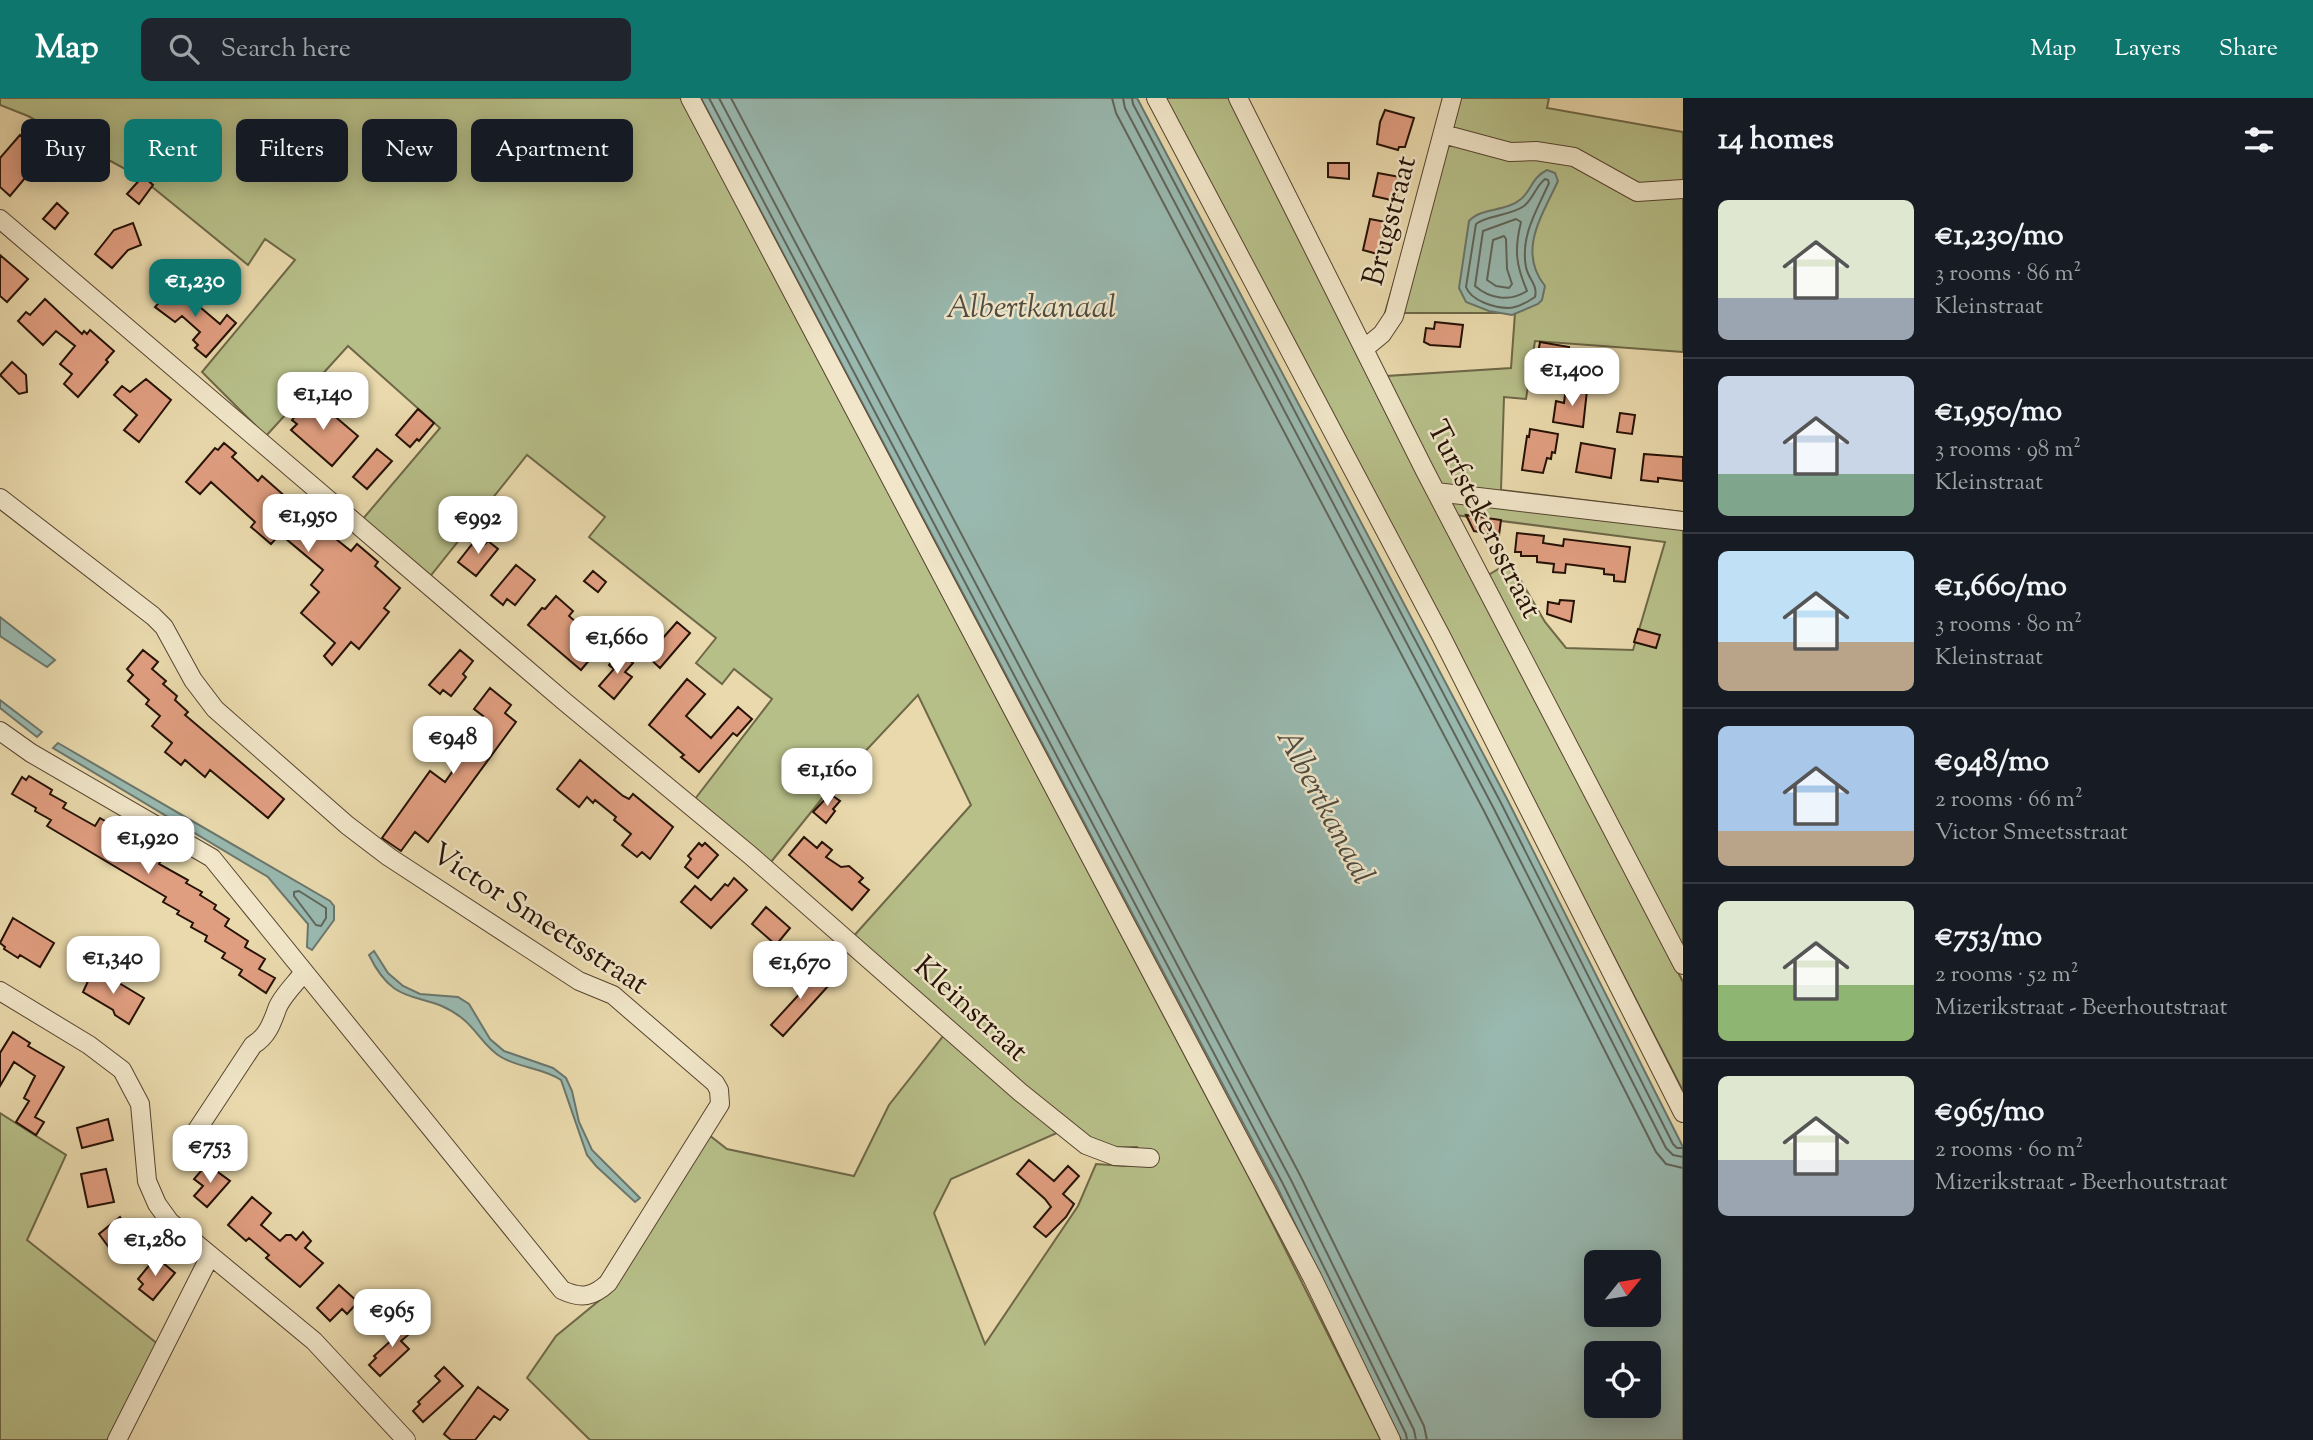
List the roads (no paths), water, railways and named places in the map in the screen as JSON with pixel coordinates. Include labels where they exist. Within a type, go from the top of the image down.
[{"type":"street","points":[[690,98],[1287,1229],[1391,1440]]},
{"type":"street","points":[[1156,98],[1441,636],[1683,1113]]},
{"type":"street","name":"Turfstekersstraat","points":[[1238,98],[1436,492],[1683,965]]},
{"type":"street","name":"Brugstraat","points":[[1365,348],[1382,334],[1394,316],[1452,98]]},
{"type":"street","points":[[1443,134],[1510,152],[1536,151],[1574,157],[1637,192],[1683,190]]},
{"type":"street","name":"Kleinstraat","points":[[0,219],[565,702],[750,855],[1020,1092],[1086,1146],[1115,1156],[1150,1158]]},
{"type":"street","points":[[1436,492],[1683,521]]},
{"type":"street","name":"Victor Smeetsstraat","points":[[0,498],[153,615],[164,627],[193,680],[215,709],[347,825],[389,857],[579,982],[613,995],[715,1083],[719,1090],[720,1104],[608,1283],[589,1296],[575,1296],[562,1290],[212,858],[32,753],[0,731]]},
{"type":"street","points":[[192,1136],[253,1045],[261,1041],[276,1016],[277,1008],[304,972]]},
{"type":"street","points":[[0,991],[89,1045],[122,1070],[140,1104],[147,1181],[170,1222],[314,1341],[406,1440]]},
{"type":"street","points":[[117,1440],[210,1256]]},
{"type":"water","name":"Albertkanaal","points":[[701,98],[1137,98],[1507,799],[1683,1147],[1683,1440],[1401,1440],[1277,1187]]},
{"type":"water","points":[[1547,170],[1555,173],[1558,181],[1539,220],[1533,247],[1537,273],[1545,286],[1542,300],[1512,315],[1489,311],[1466,302],[1459,288],[1469,221],[1480,213],[1515,203]]},
{"type":"water","points":[[0,617],[55,660],[47,667],[0,636]]},
{"type":"water","points":[[0,700],[42,732],[37,737],[0,708]]},
{"type":"water","points":[[58,743],[330,901],[334,906],[334,920],[312,950],[307,947],[308,924],[268,877],[53,748]]},
{"type":"water","points":[[374,951],[388,973],[403,986],[420,994],[458,997],[469,1004],[490,1039],[504,1051],[553,1068],[566,1078],[579,1122],[592,1150],[640,1198],[635,1202],[587,1155],[561,1080],[501,1057],[490,1049],[468,1023],[449,1009],[412,997],[390,985],[379,973],[369,955]]}]
